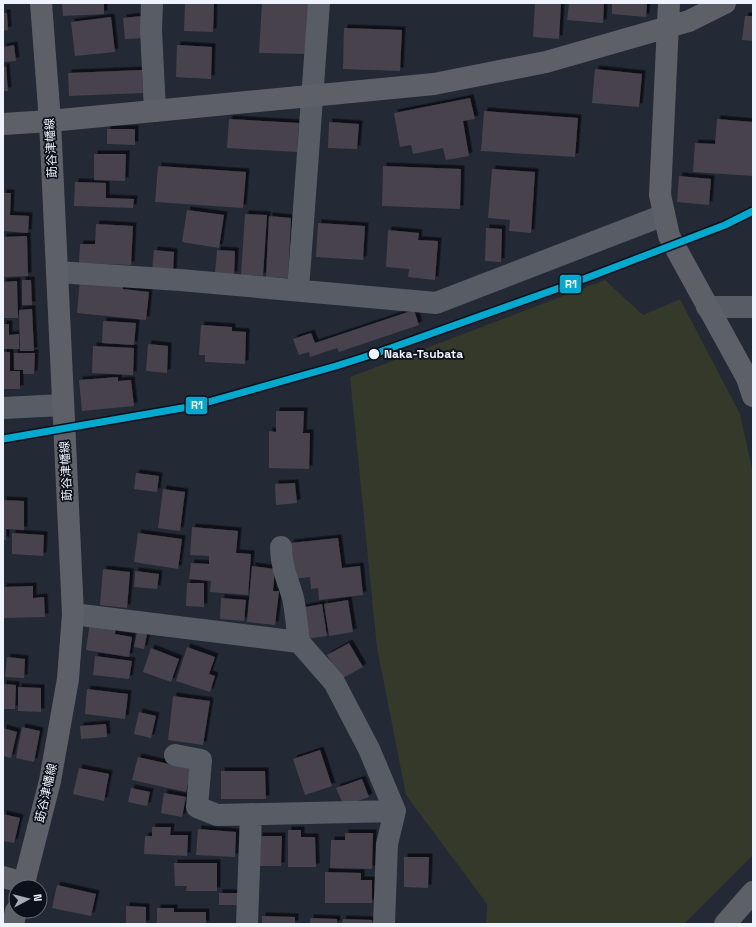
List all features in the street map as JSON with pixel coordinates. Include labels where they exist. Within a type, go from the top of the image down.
[{"type":"street","name":"莇谷津幡線","points":[[25,879],[50,781],[68,679],[73,614],[50,121],[42,3]]},
{"type":"street","points":[[152,3],[151,30],[155,111]]},
{"type":"street","points":[[298,290],[314,95],[319,3]]},
{"type":"street","points":[[669,3],[660,195],[664,215],[669,236],[747,378],[753,396]]},
{"type":"street","points":[[3,124],[50,121],[434,84],[546,62],[689,21],[725,3]]},
{"type":"street","points":[[57,272],[298,290],[436,303],[664,215]]},
{"type":"street","points":[[707,307],[753,307]]},
{"type":"street","points":[[3,408],[63,405]]},
{"type":"street","points":[[281,546],[281,559],[293,598],[300,642],[334,682],[369,749],[395,811],[387,844],[384,924]]},
{"type":"street","points":[[73,614],[300,642]]},
{"type":"street","points":[[175,755],[201,760],[197,807],[217,815],[395,811]]},
{"type":"street","points":[[247,924],[251,814]]},
{"type":"street","points":[[725,924],[753,892]]},
{"type":"green space","points":[[605,280],[643,315],[680,299],[740,414],[753,473],[753,855],[684,924],[486,924],[487,904],[406,795],[377,648],[350,377]]},
{"type":"building","points":[[62,3],[104,3],[104,14],[63,16]]},
{"type":"building","points":[[185,3],[214,3],[213,32],[184,31]]},
{"type":"building","points":[[262,3],[311,3],[308,54],[259,53]]},
{"type":"building","points":[[535,3],[561,3],[559,39],[533,37]]},
{"type":"building","points":[[569,3],[604,3],[603,23],[567,20]]},
{"type":"building","points":[[612,3],[647,3],[646,17],[612,14]]},
{"type":"building","points":[[3,13],[7,13],[8,30],[3,31]]},
{"type":"building","points":[[141,16],[143,38],[125,39],[123,18]]},
{"type":"building","points":[[745,16],[753,16],[753,41],[742,40]]},
{"type":"building","points":[[111,17],[115,52],[75,56],[71,22]]},
{"type":"building","points":[[344,28],[402,30],[400,71],[343,69]]},
{"type":"building","points":[[14,45],[16,61],[3,62],[3,47]]},
{"type":"building","points":[[177,45],[212,47],[211,79],[176,77]]},
{"type":"building","points":[[3,67],[6,67],[8,91],[3,91]]},
{"type":"building","points":[[595,69],[642,74],[639,107],[592,103]]},
{"type":"building","points":[[142,70],[143,93],[69,96],[68,73]]},
{"type":"building","points":[[470,98],[475,119],[463,121],[469,156],[446,160],[443,148],[413,154],[411,145],[400,147],[394,113]]},
{"type":"building","points":[[484,111],[578,118],[575,157],[481,151]]},
{"type":"building","points":[[229,119],[299,123],[297,152],[227,148]]},
{"type":"building","points":[[717,119],[753,122],[753,176],[693,172],[695,143],[715,144]]},
{"type":"building","points":[[329,122],[359,124],[357,149],[328,148]]},
{"type":"building","points":[[107,129],[135,129],[135,145],[107,144]]},
{"type":"building","points":[[94,154],[126,154],[125,181],[94,180]]},
{"type":"building","points":[[158,166],[246,172],[243,208],[155,202]]},
{"type":"building","points":[[383,166],[461,169],[460,209],[382,206]]},
{"type":"building","points":[[492,169],[535,172],[531,233],[509,231],[510,220],[488,218]]},
{"type":"building","points":[[679,176],[711,179],[709,205],[677,202]]},
{"type":"building","points":[[75,182],[106,183],[106,198],[134,199],[133,208],[74,206]]},
{"type":"building","points":[[3,193],[11,193],[10,215],[29,216],[28,233],[3,231]]},
{"type":"building","points":[[187,210],[224,215],[219,248],[182,242]]},
{"type":"building","points":[[245,214],[267,215],[263,276],[241,275]]},
{"type":"building","points":[[269,216],[291,218],[288,278],[266,277]]},
{"type":"building","points":[[318,223],[365,226],[363,260],[316,257]]},
{"type":"building","points":[[96,224],[133,226],[131,265],[79,263],[80,244],[95,244]]},
{"type":"building","points":[[486,228],[502,229],[501,262],[485,261]]},
{"type":"building","points":[[388,230],[419,233],[418,240],[438,241],[435,280],[408,277],[409,269],[386,267]]},
{"type":"building","points":[[27,236],[28,276],[3,277],[3,237]]},
{"type":"building","points":[[154,250],[174,252],[173,273],[152,271]]},
{"type":"building","points":[[217,250],[235,251],[234,275],[215,273]]},
{"type":"building","points":[[80,279],[123,284],[123,289],[149,292],[146,320],[77,313]]},
{"type":"building","points":[[22,280],[31,280],[32,305],[22,305]]},
{"type":"building","points":[[17,281],[18,318],[3,318],[3,282]]},
{"type":"building","points":[[32,309],[34,351],[20,351],[19,310]]},
{"type":"building","points":[[414,310],[419,325],[339,352],[337,348],[310,357],[309,352],[299,355],[293,339],[311,333],[315,343]]},
{"type":"building","points":[[103,321],[136,323],[134,345],[102,343]]},
{"type":"building","points":[[3,324],[9,324],[9,335],[19,334],[19,349],[3,349]]},
{"type":"building","points":[[201,325],[232,327],[232,331],[246,332],[245,364],[205,362],[205,355],[199,355]]},
{"type":"building","points":[[148,344],[168,346],[167,373],[146,371]]},
{"type":"building","points":[[93,346],[134,348],[133,375],[92,373]]},
{"type":"building","points":[[3,352],[10,352],[10,371],[20,371],[20,389],[3,389]]},
{"type":"building","points":[[14,353],[35,353],[34,374],[23,374],[23,370],[14,370]]},
{"type":"building","points":[[118,377],[118,381],[131,380],[134,406],[82,411],[79,380]]},
{"type":"building","points":[[276,411],[304,411],[303,433],[310,433],[309,469],[269,468],[269,431],[276,432]]},
{"type":"building","points":[[136,473],[159,476],[157,492],[134,489]]},
{"type":"building","points":[[295,483],[297,503],[276,505],[275,484]]},
{"type":"building","points":[[163,489],[185,492],[180,531],[158,528]]},
{"type":"building","points":[[3,500],[24,501],[24,530],[6,529],[6,540],[3,540]]},
{"type":"building","points":[[192,527],[238,531],[236,553],[251,554],[248,595],[210,592],[211,581],[189,579],[191,563],[209,564],[209,556],[190,555]]},
{"type":"building","points":[[12,533],[44,535],[43,556],[12,554]]},
{"type":"building","points":[[138,533],[182,539],[178,569],[134,562]]},
{"type":"building","points":[[338,538],[342,568],[360,566],[363,595],[319,600],[318,588],[311,589],[310,577],[294,579],[290,543]]},
{"type":"building","points":[[252,566],[275,569],[273,591],[279,591],[275,625],[247,622]]},
{"type":"building","points":[[103,569],[130,572],[127,608],[100,605]]},
{"type":"building","points":[[135,571],[159,574],[157,589],[134,587]]},
{"type":"building","points":[[187,583],[204,583],[204,607],[186,606]]},
{"type":"building","points":[[33,586],[33,598],[44,597],[45,617],[3,618],[3,587]]},
{"type":"building","points":[[221,598],[246,600],[244,621],[220,619]]},
{"type":"building","points":[[348,600],[353,632],[329,636],[324,604]]},
{"type":"building","points":[[322,604],[327,636],[305,639],[300,608]]},
{"type":"building","points":[[90,622],[116,626],[115,634],[132,637],[129,657],[86,650]]},
{"type":"building","points":[[138,627],[148,630],[144,649],[134,647]]},
{"type":"building","points":[[349,643],[363,667],[341,679],[327,655]]},
{"type":"building","points":[[187,647],[215,657],[209,674],[215,676],[210,692],[176,681]]},
{"type":"building","points":[[151,648],[179,659],[171,682],[143,672]]},
{"type":"building","points":[[95,656],[132,661],[129,679],[93,675]]},
{"type":"building","points":[[7,657],[25,659],[24,678],[5,677]]},
{"type":"building","points":[[3,684],[16,685],[15,709],[3,709]]},
{"type":"building","points":[[18,687],[41,688],[41,712],[18,711]]},
{"type":"building","points":[[87,689],[128,694],[125,719],[85,714]]},
{"type":"building","points":[[173,696],[210,701],[203,745],[168,740]]},
{"type":"building","points":[[139,712],[156,716],[151,738],[134,734]]},
{"type":"building","points":[[106,724],[107,737],[81,739],[80,726]]},
{"type":"building","points":[[22,727],[40,731],[34,762],[16,758]]},
{"type":"building","points":[[3,728],[17,732],[11,758],[3,756]]},
{"type":"building","points":[[320,750],[332,786],[305,795],[293,759]]},
{"type":"building","points":[[138,757],[191,769],[186,792],[132,780]]},
{"type":"building","points":[[79,768],[109,774],[104,801],[73,794]]},
{"type":"building","points":[[221,771],[265,771],[266,799],[221,799]]},
{"type":"building","points":[[362,779],[369,797],[344,806],[336,788]]},
{"type":"building","points":[[131,788],[150,792],[147,806],[128,802]]},
{"type":"building","points":[[164,793],[186,797],[182,817],[161,813]]},
{"type":"building","points":[[3,814],[20,818],[14,843],[3,841]]},
{"type":"building","points":[[152,827],[171,827],[170,835],[188,835],[187,856],[144,854],[145,836],[152,836]]},
{"type":"building","points":[[198,829],[236,832],[235,857],[196,855]]},
{"type":"building","points":[[288,830],[301,830],[301,837],[315,837],[316,867],[288,867]]},
{"type":"building","points":[[345,833],[373,833],[372,869],[330,868],[331,840],[345,840]]},
{"type":"building","points":[[259,836],[282,836],[281,866],[259,866]]},
{"type":"building","points":[[404,857],[429,857],[428,888],[404,887]]},
{"type":"building","points":[[174,863],[217,863],[217,891],[186,891],[187,886],[175,886]]},
{"type":"building","points":[[325,872],[361,873],[361,880],[372,880],[372,903],[325,903]]},
{"type":"building","points":[[57,885],[96,894],[91,916],[52,908]]},
{"type":"building","points":[[219,893],[238,893],[237,905],[219,905]]},
{"type":"building","points":[[126,906],[146,907],[146,924],[126,924]]},
{"type":"building","points":[[157,908],[174,908],[174,912],[206,912],[206,924],[157,924]]},
{"type":"building","points":[[262,916],[295,917],[295,924],[262,924]]},
{"type":"building","points":[[310,918],[337,919],[337,924],[310,924]]},
{"type":"building","points":[[343,919],[372,920],[372,924],[342,924]]},
{"type":"transit line","name":"R1","points":[[3,439],[194,406],[336,366],[374,354],[576,282],[725,225],[753,211]]},
{"type":"place","name":"Naka-Tsubata","points":[[374,354]]}]
